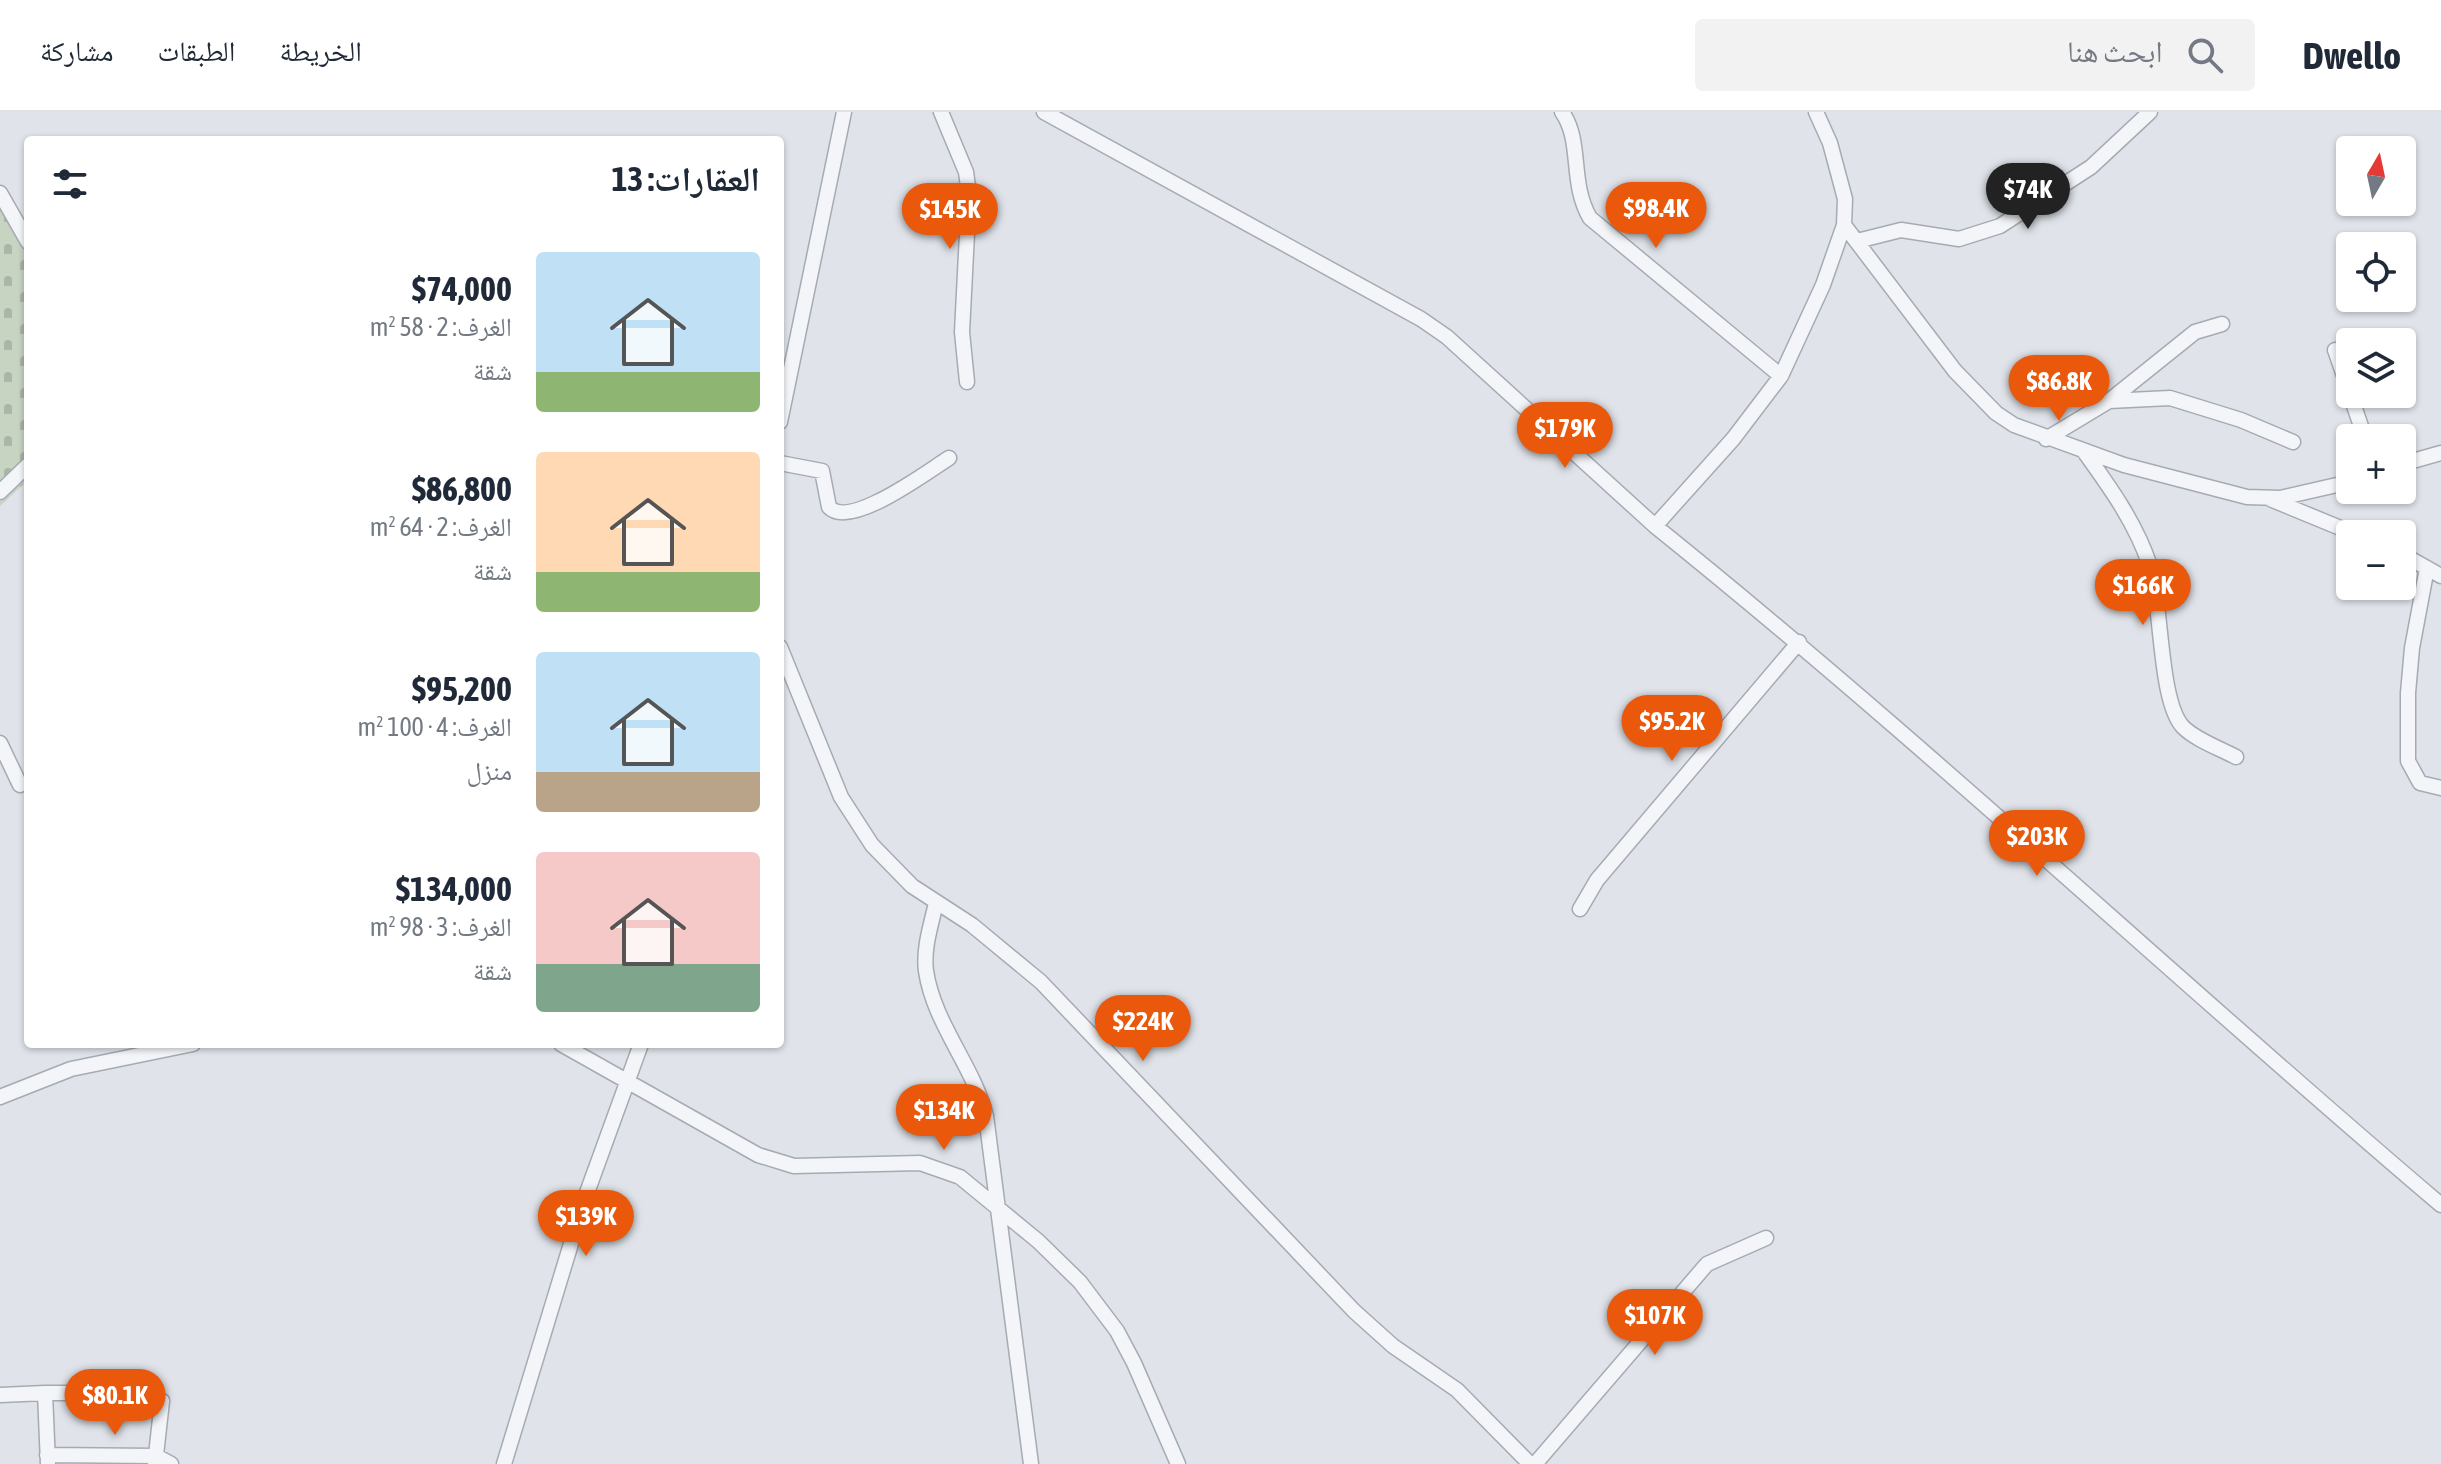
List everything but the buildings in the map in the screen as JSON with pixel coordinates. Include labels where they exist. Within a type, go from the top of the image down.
[{"type":"street","points":[[784,403],[844,112]]},
{"type":"street","points":[[941,112],[966,172],[969,194],[962,332],[967,382]]},
{"type":"street","points":[[1044,112],[1421,319],[1447,337],[1655,526],[1799,642],[1908,741],[2441,1205]]},
{"type":"street","points":[[1562,112],[1572,132],[1577,191],[1590,218],[1781,376]]},
{"type":"street","points":[[1655,526],[1733,439],[1781,376],[1815,306],[1844,225],[1844,191],[1816,112]]},
{"type":"street","points":[[1857,241],[1901,230],[1959,239],[2000,226],[2091,167],[2150,112]]},
{"type":"street","points":[[0,193],[24,235]]},
{"type":"street","points":[[1844,225],[1955,371],[2005,420],[2046,439],[2158,475],[2269,499],[2336,526]]},
{"type":"street","points":[[2046,439],[2109,401],[2195,332],[2222,324]]},
{"type":"street","points":[[2109,401],[2170,398],[2241,420],[2293,442]]},
{"type":"street","points":[[2082,450],[2118,499],[2151,570],[2161,619],[2167,684],[2177,719],[2191,733],[2236,757]]},
{"type":"street","points":[[2416,460],[2441,453]]},
{"type":"street","points":[[784,464],[822,471],[829,507],[840,513],[861,510],[949,458]]},
{"type":"street","points":[[0,492],[24,469]]},
{"type":"street","points":[[2269,499],[2336,485]]},
{"type":"street","points":[[2416,562],[2441,576]]},
{"type":"street","points":[[2427,568],[2412,648],[2408,761],[2420,783],[2441,788]]},
{"type":"street","points":[[1580,909],[1603,873],[1799,642]]},
{"type":"street","points":[[784,657],[841,797],[891,868],[1009,953],[1041,982],[1354,1311],[1393,1346],[1457,1390],[1532,1464],[1707,1264],[1766,1238]]},
{"type":"street","points":[[0,743],[20,785]]},
{"type":"street","points":[[936,903],[926,969],[932,998],[978,1086],[1000,1210],[1031,1464]]},
{"type":"street","points":[[0,1097],[71,1069],[173,1048]]},
{"type":"street","points":[[568,1048],[758,1155],[794,1166],[920,1163],[960,1177],[1080,1282],[1117,1331],[1178,1464]]},
{"type":"street","points":[[504,1464],[584,1201],[640,1048]]},
{"type":"street","points":[[45,1393],[48,1460],[155,1460],[171,1464]]},
{"type":"street","points":[[0,1395],[158,1395],[162,1401],[155,1460]]},
{"type":"green space","points":[[0,186],[24,232],[24,484],[0,506]]}]
